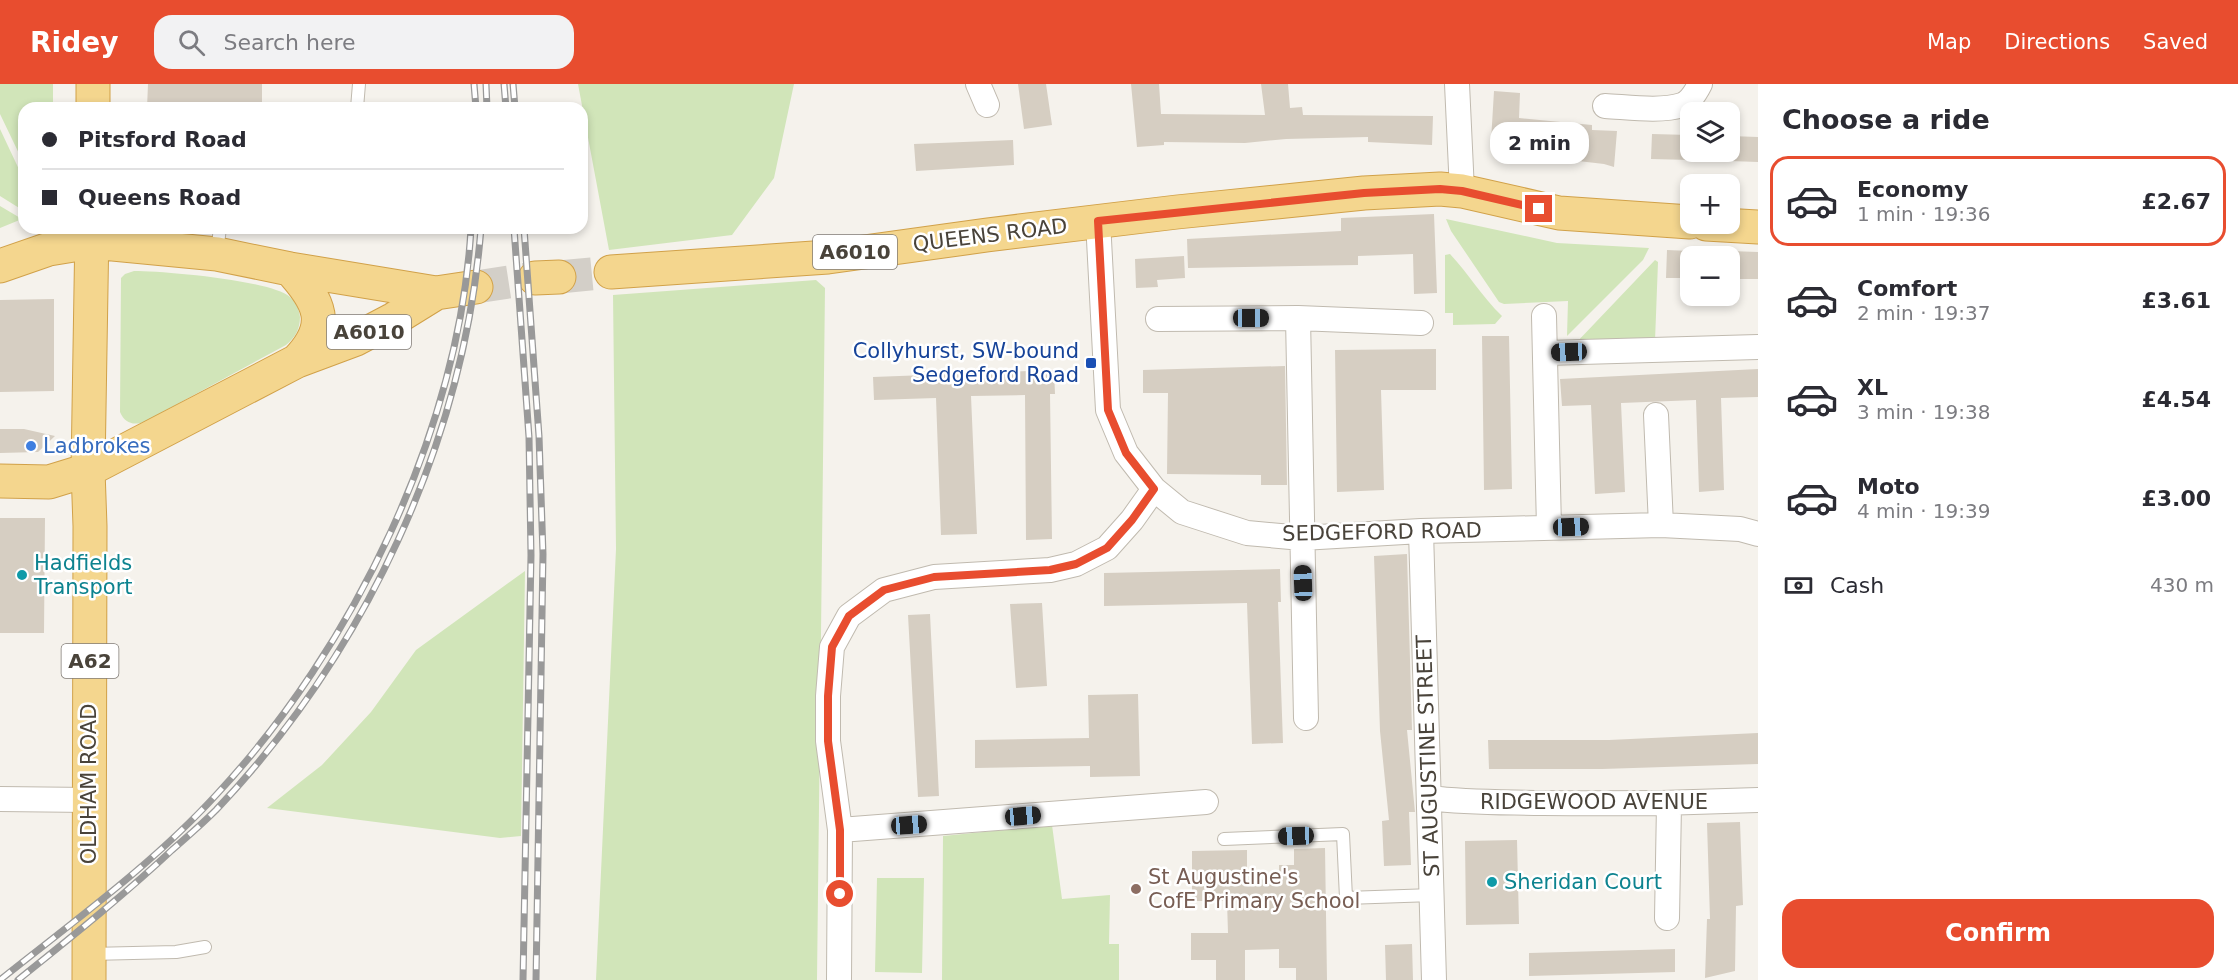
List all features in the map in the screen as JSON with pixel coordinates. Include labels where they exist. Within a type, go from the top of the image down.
[{"type":"highway","points":[[93,84],[93,102]]},
{"type":"highway","name":"QUEENS ROAD","points":[[611,272],[828,257],[1098,221],[1364,193],[1440,189],[1462,191],[1558,213],[1680,221]]},
{"type":"highway","points":[[1740,226],[1758,227]]},
{"type":"highway","name":"A6010","points":[[0,266],[92,235],[219,241],[290,269],[436,293],[476,287]]},
{"type":"highway","name":"OLDHAM ROAD","points":[[89,967],[90,526],[88,470],[92,235]]},
{"type":"highway","name":"A6010","points":[[290,269],[311,293],[318,317],[316,335],[311,345],[297,361]]},
{"type":"highway","name":"A6010","points":[[0,481],[49,482],[88,470],[297,361],[356,339],[436,293]]},
{"type":"street","points":[[1457,84],[1462,191]]},
{"type":"street","points":[[1605,106],[1684,105],[1696,93],[1700,84]]},
{"type":"street","name":"SEDGEFORD ROAD","points":[[1098,221],[1108,410],[1126,453],[1154,489],[1182,512],[1247,533],[1302,538],[1421,531],[1662,525],[1740,529],[1758,534]]},
{"type":"street","points":[[1544,316],[1549,528]]},
{"type":"street","points":[[1158,319],[1298,318],[1421,324]]},
{"type":"street","points":[[1298,318],[1306,717]]},
{"type":"street","points":[[1546,353],[1758,347]]},
{"type":"street","points":[[1656,415],[1662,525]]},
{"type":"street","points":[[839,980],[840,830],[828,741],[828,696],[832,647],[849,616],[884,590],[934,577],[1050,570],[1076,564],[1107,548],[1132,520],[1154,489]]},
{"type":"street","name":"ST AUGUSTINE STREET","points":[[1421,531],[1434,980]]},
{"type":"street","name":"RIDGEWOOD AVENUE","points":[[1430,798],[1459,802],[1669,804],[1758,800]]},
{"type":"street","points":[[0,799],[89,800]]},
{"type":"street","points":[[840,830],[1206,802]]},
{"type":"street","points":[[1667,918],[1669,804]]},
{"type":"lane","points":[[358,102],[359,84]]},
{"type":"lane","points":[[1224,839],[1343,834],[1346,898],[1433,895]]},
{"type":"lane","points":[[89,967],[205,947]]},
{"type":"green space","points":[[0,84],[53,84],[53,102],[18,102],[18,152],[0,114]]},
{"type":"green space","points":[[578,84],[794,84],[774,178],[732,235],[609,250],[588,138],[588,102],[581,102]]},
{"type":"green space","points":[[0,129],[18,167],[18,207],[0,196]]},
{"type":"green space","points":[[0,206],[18,217],[18,221],[0,228]]},
{"type":"green space","points":[[1446,219],[1557,243],[1649,248],[1643,260],[1567,336],[1568,301],[1504,304],[1499,302],[1451,231]]},
{"type":"green space","points":[[1450,254],[1502,316],[1495,324],[1453,325],[1453,313],[1445,313],[1445,255]]},
{"type":"green space","points":[[1655,260],[1658,262],[1655,341],[1575,344]]},
{"type":"green space","points":[[134,271],[239,281],[279,291],[290,297],[297,306],[300,317],[298,329],[286,345],[146,421],[131,423],[120,412],[121,278]]},
{"type":"green space","points":[[816,280],[825,288],[817,980],[596,980],[616,549],[613,295]]},
{"type":"green space","points":[[525,571],[521,836],[500,838],[267,808],[322,765],[371,712],[416,650]]},
{"type":"green space","points":[[1052,825],[1062,899],[1110,895],[1109,944],[1119,944],[1119,980],[942,980],[943,836]]},
{"type":"green space","points":[[877,878],[924,878],[922,973],[875,972]]},
{"type":"building","points":[[148,84],[262,84],[262,102],[147,102]]},
{"type":"building","points":[[1018,84],[1046,84],[1052,125],[1024,129]]},
{"type":"building","points":[[1131,84],[1159,84],[1161,114],[1265,115],[1261,84],[1288,84],[1290,108],[1302,107],[1303,115],[1433,116],[1432,145],[1368,142],[1368,137],[1286,139],[1245,143],[1164,142],[1164,145],[1137,147]]},
{"type":"building","points":[[1494,91],[1520,93],[1519,118],[1592,125],[1592,130],[1617,131],[1614,167],[1544,157],[1545,144],[1491,141]]},
{"type":"building","points":[[1652,134],[1680,135],[1680,160],[1651,159]]},
{"type":"building","points":[[1740,136],[1758,137],[1758,162],[1740,161]]},
{"type":"building","points":[[1013,140],[1014,165],[916,171],[914,144]]},
{"type":"building","points":[[1434,214],[1437,293],[1414,294],[1413,254],[1358,256],[1358,265],[1188,268],[1187,239],[1341,231],[1341,218]]},
{"type":"building","points":[[1667,250],[1680,251],[1680,278],[1666,278]]},
{"type":"building","points":[[1740,251],[1758,252],[1758,279],[1740,279]]},
{"type":"building","points":[[1184,256],[1185,278],[1157,280],[1158,287],[1136,288],[1135,259]]},
{"type":"building","points":[[54,299],[54,391],[0,392],[0,300]]},
{"type":"building","points":[[1482,336],[1509,336],[1512,489],[1484,490]]},
{"type":"building","points":[[1436,349],[1436,390],[1381,390],[1384,490],[1337,492],[1335,350]]},
{"type":"building","points":[[1285,366],[1287,485],[1261,485],[1261,475],[1167,474],[1168,393],[1143,393],[1143,370]]},
{"type":"building","points":[[1758,369],[1758,397],[1721,398],[1724,490],[1699,492],[1696,400],[1621,403],[1625,492],[1595,494],[1591,405],[1562,406],[1560,379]]},
{"type":"building","points":[[1054,370],[1055,394],[1050,394],[1052,539],[1026,540],[1025,395],[971,396],[977,534],[941,535],[936,398],[874,400],[873,377]]},
{"type":"building","points":[[0,429],[24,429],[55,436],[38,452],[0,453]]},
{"type":"building","name":"Hadfields Transport","points":[[0,518],[45,518],[44,633],[0,633]]},
{"type":"building","points":[[1407,554],[1412,730],[1407,730],[1415,812],[1409,812],[1411,865],[1384,866],[1382,821],[1389,820],[1380,731],[1374,556]]},
{"type":"building","points":[[1280,569],[1281,602],[1278,602],[1283,743],[1252,744],[1247,603],[1104,606],[1104,573]]},
{"type":"building","points":[[1042,603],[1047,686],[1016,688],[1010,604]]},
{"type":"building","points":[[930,614],[939,796],[918,797],[908,615]]},
{"type":"building","points":[[1138,694],[1140,776],[1090,777],[1090,766],[975,768],[975,740],[1089,738],[1088,695]]},
{"type":"building","points":[[1758,733],[1758,764],[1602,769],[1489,769],[1488,740],[1609,740]]},
{"type":"building","points":[[1740,822],[1743,905],[1736,906],[1735,971],[1705,978],[1707,919],[1710,919],[1707,823]]},
{"type":"building","name":"Sheridan Court","points":[[1517,840],[1519,924],[1466,925],[1465,841]]},
{"type":"building","points":[[1325,848],[1327,980],[1296,980],[1296,968],[1279,968],[1279,949],[1245,950],[1245,980],[1216,980],[1216,960],[1191,960],[1191,933],[1228,933],[1227,901],[1192,901],[1192,851],[1247,850],[1247,880],[1279,879],[1279,865],[1294,865],[1294,849]]},
{"type":"building","points":[[1412,944],[1413,980],[1386,980],[1385,945]]},
{"type":"building","points":[[1675,949],[1675,972],[1529,976],[1529,953]]},
{"type":"tunnel","points":[[559,277],[611,272]]},
{"type":"tunnel","points":[[476,287],[535,278]]},
{"type":"railway","points":[[474,84],[476,102]]},
{"type":"railway","points":[[486,84],[487,102]]},
{"type":"railway","points":[[504,84],[506,102]]},
{"type":"railway","points":[[513,84],[514,102]]},
{"type":"railway","points":[[0,980],[140,868],[192,820],[267,736],[313,672],[354,604],[391,532],[422,457],[446,381],[463,304],[470,234]]},
{"type":"railway","points":[[18,980],[115,900],[216,810],[269,749],[317,683],[360,614],[398,541],[429,465],[453,388],[471,308],[480,234]]},
{"type":"railway","points":[[514,234],[529,437],[531,555],[523,980]]},
{"type":"railway","points":[[524,234],[539,436],[543,554],[536,980]]},
{"type":"place","name":"Collyhurst, SW-bound Sedgeford Road","points":[[1091,363]]},
{"type":"place","name":"Ladbrokes","points":[[31,446]]},
{"type":"place","name":"Hadfields Transport","points":[[22,575]]},
{"type":"place","name":"Sheridan Court","points":[[1492,882]]},
{"type":"place","name":"St Augustine's CofE Primary School","points":[[1136,889]]},
{"type":"route","points":[[840,894],[840,830],[828,741],[828,696],[832,647],[849,616],[884,590],[934,577],[1050,570],[1076,564],[1107,548],[1132,520],[1154,489],[1126,453],[1108,410],[1098,221],[1364,193],[1440,189],[1462,191],[1539,209]]}]
